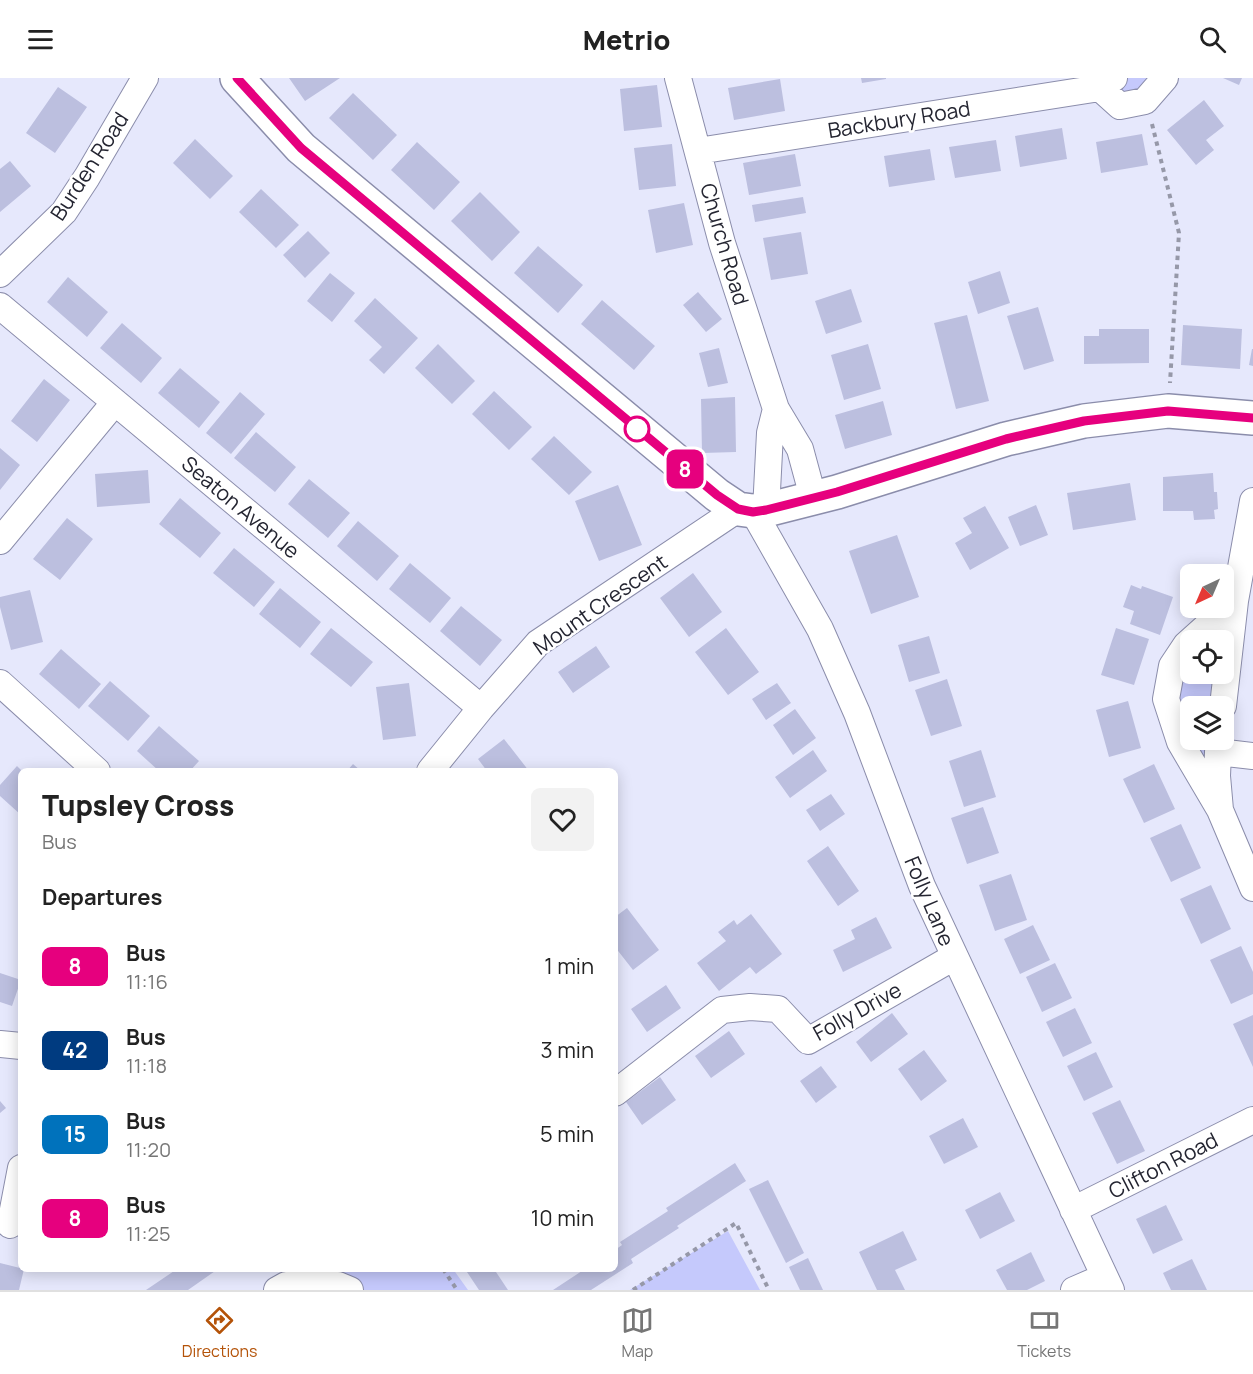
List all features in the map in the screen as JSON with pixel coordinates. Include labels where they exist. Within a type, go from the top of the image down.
[{"type":"highway","points":[[237,78],[301,148],[717,495],[752,510],[837,492],[1006,439],[1084,421],[1168,411],[1253,418]]},
{"type":"street","name":"Burden Road","points":[[0,274],[64,212],[145,78]]},
{"type":"street","name":"Church Road","points":[[678,78],[722,243],[776,409],[800,449],[813,497]]},
{"type":"street","points":[[1145,101],[1165,78]]},
{"type":"street","name":"Backbury Road","points":[[699,151],[1107,83],[1120,106],[1145,101]]},
{"type":"street","name":"Seaton Avenue","points":[[0,306],[481,708]]},
{"type":"street","points":[[0,541],[115,402]]},
{"type":"street","points":[[752,510],[776,409]]},
{"type":"street","points":[[1224,696],[1235,601],[1253,501]]},
{"type":"street","name":"Mount Crescent","points":[[437,768],[481,708],[538,643],[752,510]]},
{"type":"street","name":"Folly Lane","points":[[752,510],[820,629],[857,713],[922,886],[1107,1283]]},
{"type":"street","points":[[1235,601],[1186,645],[1172,666],[1166,699],[1180,742],[1220,810],[1253,888]]},
{"type":"street","points":[[0,683],[94,768]]},
{"type":"street","points":[[1218,750],[1220,810]]},
{"type":"street","points":[[1232,750],[1253,756]]},
{"type":"street","name":"Folly Drive","points":[[618,1091],[722,1010],[750,1007],[778,1009],[808,1041],[954,957]]},
{"type":"street","points":[[0,1044],[18,1046]]},
{"type":"street","name":"Clifton Road","points":[[1073,1210],[1253,1120]]},
{"type":"street","points":[[10,1226],[18,1184]]},
{"type":"street","points":[[1074,1290],[1107,1283]]},
{"type":"street","points":[[277,1290],[286,1285],[338,1285],[350,1290]]},
{"type":"path","points":[[1145,101],[1179,233],[1168,411]]},
{"type":"path","points":[[633,1290],[736,1223],[769,1290]]},
{"type":"path","points":[[445,1272],[457,1290]]},
{"type":"shaded area","points":[[1114,78],[1165,78],[1120,106]]},
{"type":"shaded area","points":[[1216,618],[1233,618],[1232,630],[1203,630]]},
{"type":"shaded area","points":[[1180,654],[1180,684],[1226,684],[1224,696],[1180,696],[1180,742],[1166,699],[1172,666]]},
{"type":"shaded area","points":[[1185,750],[1218,750],[1217,776],[1220,810]]},
{"type":"shaded area","points":[[728,1231],[760,1290],[630,1290]]},
{"type":"shaded area","points":[[284,1272],[455,1272],[468,1290],[297,1290]]},
{"type":"building","points":[[289,78],[340,78],[305,101]]},
{"type":"building","points":[[861,78],[886,78],[886,79],[862,83]]},
{"type":"building","points":[[1223,78],[1242,78],[1239,85]]},
{"type":"building","points":[[780,79],[785,111],[734,120],[728,88]]},
{"type":"building","points":[[657,85],[662,127],[624,131],[620,89]]},
{"type":"building","points":[[58,87],[87,107],[55,153],[26,133]]},
{"type":"building","points":[[353,93],[397,135],[373,160],[329,118]]},
{"type":"building","points":[[1204,100],[1224,126],[1206,140],[1214,150],[1196,165],[1167,130]]},
{"type":"building","points":[[1062,128],[1067,159],[1020,167],[1015,136]]},
{"type":"building","points":[[1142,134],[1148,165],[1101,173],[1096,142]]},
{"type":"building","points":[[195,139],[233,176],[210,199],[173,163]]},
{"type":"building","points":[[996,140],[1001,171],[955,178],[949,147]]},
{"type":"building","points":[[417,142],[460,182],[434,210],[391,170]]},
{"type":"building","points":[[672,144],[676,186],[639,190],[634,148]]},
{"type":"building","points":[[930,149],[935,180],[889,187],[884,156]]},
{"type":"building","points":[[795,154],[801,186],[749,195],[743,163]]},
{"type":"building","points":[[10,161],[31,186],[0,212],[0,169]]},
{"type":"building","points":[[261,189],[299,225],[276,248],[239,212]]},
{"type":"building","points":[[480,192],[520,232],[492,261],[451,221]]},
{"type":"building","points":[[803,197],[806,213],[755,222],[752,205]]},
{"type":"building","points":[[684,203],[693,245],[656,253],[648,210]]},
{"type":"building","points":[[308,231],[330,253],[305,278],[283,255]]},
{"type":"building","points":[[801,232],[808,274],[771,280],[763,238]]},
{"type":"building","points":[[538,246],[583,285],[558,313],[514,273]]},
{"type":"building","points":[[1000,271],[1010,303],[978,314],[968,282]]},
{"type":"building","points":[[330,273],[355,293],[332,322],[307,301]]},
{"type":"building","points":[[68,277],[108,312],[87,337],[47,302]]},
{"type":"building","points":[[851,289],[862,322],[826,334],[815,301]]},
{"type":"building","points":[[698,292],[722,319],[706,332],[683,305]]},
{"type":"building","points":[[375,298],[418,338],[384,374],[369,360],[382,347],[354,321]]},
{"type":"building","points":[[602,300],[655,346],[634,370],[581,324]]},
{"type":"building","points":[[1038,307],[1054,361],[1024,370],[1007,316]]},
{"type":"building","points":[[967,315],[989,401],[956,409],[934,323]]},
{"type":"building","points":[[122,323],[162,358],[141,383],[100,348]]},
{"type":"building","points":[[1183,325],[1242,329],[1240,369],[1181,365]]},
{"type":"building","points":[[1099,329],[1149,329],[1149,363],[1084,364],[1084,336],[1099,336]]},
{"type":"building","points":[[438,344],[475,381],[452,404],[415,368]]},
{"type":"building","points":[[868,344],[881,389],[844,400],[831,355]]},
{"type":"building","points":[[719,348],[728,383],[708,387],[699,353]]},
{"type":"building","points":[[1253,349],[1253,366],[1249,365]]},
{"type":"building","points":[[180,368],[220,402],[199,428],[158,393]]},
{"type":"building","points":[[44,379],[70,400],[37,442],[11,421]]},
{"type":"building","points":[[494,391],[532,427],[509,450],[472,414]]},
{"type":"building","points":[[240,392],[265,414],[231,454],[206,433]]},
{"type":"building","points":[[735,397],[736,452],[702,453],[701,399]]},
{"type":"building","points":[[883,401],[892,435],[845,449],[835,415]]},
{"type":"building","points":[[256,432],[296,467],[275,492],[234,458]]},
{"type":"building","points":[[554,436],[592,472],[569,495],[531,459]]},
{"type":"building","points":[[0,448],[20,465],[0,490]]},
{"type":"building","points":[[148,470],[150,503],[97,507],[95,474]]},
{"type":"building","points":[[1213,473],[1218,509],[1214,510],[1215,519],[1194,520],[1193,511],[1163,511],[1163,477]]},
{"type":"building","points":[[309,479],[350,513],[328,538],[288,504]]},
{"type":"building","points":[[1130,483],[1136,520],[1073,530],[1067,493]]},
{"type":"building","points":[[618,485],[642,545],[599,561],[575,501]]},
{"type":"building","points":[[180,498],[221,533],[200,558],[159,524]]},
{"type":"building","points":[[1036,505],[1048,535],[1020,546],[1008,517]]},
{"type":"building","points":[[985,506],[1009,548],[970,570],[955,543],[972,533],[963,518]]},
{"type":"building","points":[[67,518],[93,539],[60,580],[33,559]]},
{"type":"building","points":[[358,521],[399,556],[377,581],[337,546]]},
{"type":"building","points":[[897,535],[919,597],[871,614],[849,551]]},
{"type":"building","points":[[234,548],[275,582],[254,607],[213,573]]},
{"type":"building","points":[[410,563],[451,598],[430,623],[389,589]]},
{"type":"building","points":[[693,573],[722,612],[689,637],[660,598]]},
{"type":"building","points":[[1131,585],[1141,589],[1142,586],[1173,597],[1160,635],[1130,624],[1134,611],[1123,607]]},
{"type":"building","points":[[280,588],[321,622],[300,648],[259,614]]},
{"type":"building","points":[[30,590],[43,642],[11,650],[0,607],[0,597]]},
{"type":"building","points":[[461,606],[502,640],[480,666],[440,631]]},
{"type":"building","points":[[331,628],[373,662],[351,687],[310,654]]},
{"type":"building","points":[[726,628],[759,672],[728,695],[695,652]]},
{"type":"building","points":[[1116,628],[1149,639],[1134,685],[1101,675]]},
{"type":"building","points":[[929,636],[940,673],[909,682],[898,645]]},
{"type":"building","points":[[596,646],[610,667],[573,693],[558,672]]},
{"type":"building","points":[[61,649],[101,684],[79,709],[39,674]]},
{"type":"building","points":[[947,679],[962,726],[931,736],[915,690]]},
{"type":"building","points":[[110,681],[150,716],[128,741],[88,706]]},
{"type":"building","points":[[409,683],[416,736],[383,740],[376,687]]},
{"type":"building","points":[[777,683],[791,703],[766,720],[752,699]]},
{"type":"building","points":[[1128,701],[1141,748],[1109,757],[1096,710]]},
{"type":"building","points":[[795,709],[816,738],[793,755],[773,725]]},
{"type":"building","points":[[159,726],[199,761],[193,768],[156,768],[137,751]]},
{"type":"building","points":[[504,739],[527,768],[485,768],[478,759]]},
{"type":"building","points":[[813,750],[827,771],[790,798],[775,777]]},
{"type":"building","points":[[981,750],[996,797],[964,807],[949,761]]},
{"type":"building","points":[[1154,764],[1175,809],[1144,823],[1123,779]]},
{"type":"building","points":[[17,766],[19,768],[18,812],[0,796],[0,785]]},
{"type":"building","points":[[831,794],[845,814],[820,831],[806,810]]},
{"type":"building","points":[[983,807],[999,853],[967,864],[951,818]]},
{"type":"building","points":[[1181,824],[1201,868],[1171,882],[1150,838]]},
{"type":"building","points":[[828,846],[859,891],[838,906],[807,861]]},
{"type":"building","points":[[1011,874],[1027,920],[995,931],[979,885]]},
{"type":"building","points":[[1211,885],[1231,929],[1201,944],[1180,899]]},
{"type":"building","points":[[627,908],[659,950],[633,970],[618,951],[618,915]]},
{"type":"building","points":[[751,914],[782,954],[756,974],[750,967],[719,991],[697,963],[726,941],[718,932],[734,920],[737,925]]},
{"type":"building","points":[[876,917],[892,948],[843,972],[833,950],[855,939],[851,930]]},
{"type":"building","points":[[1033,925],[1050,960],[1020,974],[1004,939]]},
{"type":"building","points":[[1241,946],[1253,972],[1253,994],[1231,1004],[1210,960]]},
{"type":"building","points":[[1055,963],[1072,998],[1042,1012],[1026,977]]},
{"type":"building","points":[[0,973],[18,979],[18,989],[12,1006],[0,1002]]},
{"type":"building","points":[[666,985],[681,1008],[647,1032],[631,1009]]},
{"type":"building","points":[[1075,1008],[1092,1043],[1063,1057],[1046,1022]]},
{"type":"building","points":[[892,1013],[908,1034],[871,1062],[856,1042]]},
{"type":"building","points":[[1253,1015],[1253,1067],[1233,1024]]},
{"type":"building","points":[[729,1031],[745,1054],[711,1078],[695,1056]]},
{"type":"building","points":[[924,1050],[947,1081],[921,1101],[898,1069]]},
{"type":"building","points":[[1096,1052],[1113,1087],[1084,1101],[1067,1066]]},
{"type":"building","points":[[821,1066],[837,1087],[816,1103],[800,1081]]},
{"type":"building","points":[[660,1077],[676,1100],[642,1125],[626,1102]]},
{"type":"building","points":[[1120,1100],[1145,1151],[1117,1164],[1092,1113]]},
{"type":"building","points":[[0,1101],[6,1108],[0,1113]]},
{"type":"building","points":[[963,1118],[978,1147],[944,1164],[929,1136]]},
{"type":"building","points":[[735,1163],[746,1181],[677,1226],[679,1228],[631,1259],[633,1263],[591,1290],[553,1290],[580,1272],[618,1272],[618,1248],[622,1245],[620,1242],[668,1211],[666,1208]]},
{"type":"building","points":[[768,1180],[804,1253],[786,1263],[749,1189]]},
{"type":"building","points":[[1000,1192],[1015,1221],[980,1239],[965,1210]]},
{"type":"building","points":[[1166,1205],[1183,1240],[1153,1254],[1136,1219]]},
{"type":"building","points":[[903,1231],[917,1260],[895,1270],[905,1290],[877,1290],[859,1252]]},
{"type":"building","points":[[1031,1252],[1045,1281],[1027,1290],[1007,1290],[996,1270]]},
{"type":"building","points":[[808,1258],[823,1290],[800,1290],[789,1267]]},
{"type":"building","points":[[1192,1259],[1207,1290],[1171,1290],[1163,1273]]},
{"type":"building","points":[[0,1263],[18,1268],[18,1272],[23,1272],[19,1290],[0,1290]]},
{"type":"building","points":[[173,1272],[214,1272],[188,1290],[146,1290]]},
{"type":"building","points":[[467,1272],[496,1272],[508,1290],[479,1290]]},
{"type":"bus line","name":"8","points":[[237,78],[301,148],[717,495],[738,509],[753,512],[766,510],[837,492],[1006,439],[1084,421],[1168,411],[1253,418]]}]
